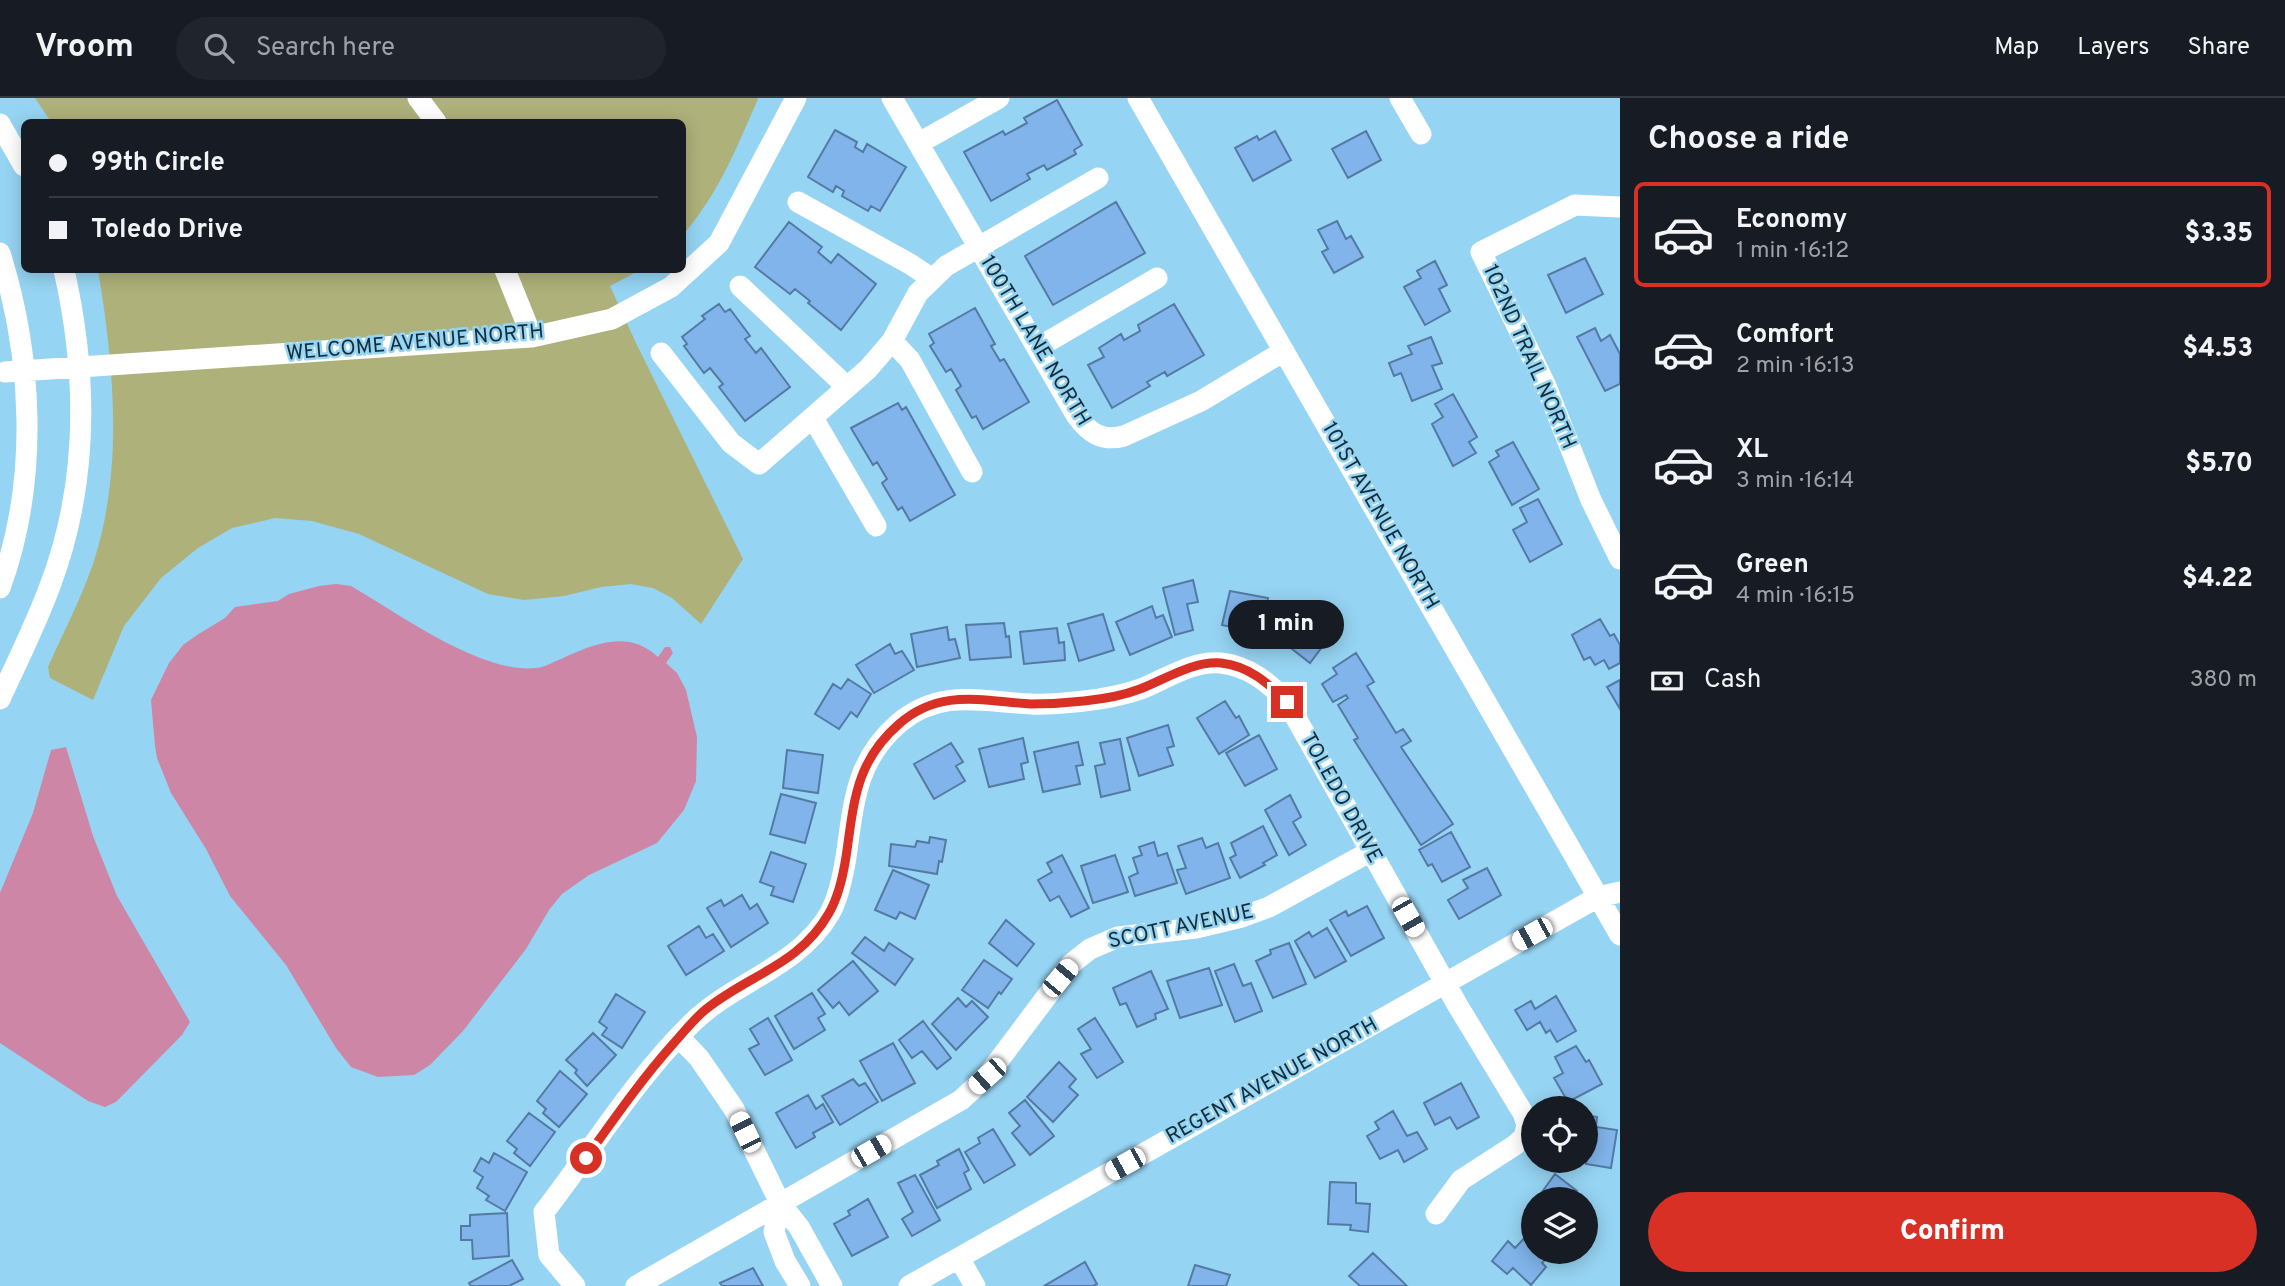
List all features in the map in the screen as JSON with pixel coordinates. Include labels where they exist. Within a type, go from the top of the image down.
[{"type":"street","points":[[418,98],[434,119]]},
{"type":"street","name":"WELCOME AVENUE NORTH","points":[[15,372],[532,337],[612,319],[671,287],[719,243],[796,98]]},
{"type":"street","name":"100TH LANE NORTH","points":[[892,98],[1083,425],[1102,438],[1124,436],[1201,401],[1284,351]]},
{"type":"street","points":[[919,143],[999,98]]},
{"type":"street","name":"101ST AVENUE NORTH","points":[[1138,98],[1620,935]]},
{"type":"street","points":[[1400,98],[1421,134]]},
{"type":"street","points":[[0,124],[21,161]]},
{"type":"street","points":[[661,353],[731,443],[759,464],[868,369],[892,341],[918,293],[931,278],[946,266],[1098,178]]},
{"type":"street","points":[[798,202],[931,278]]},
{"type":"street","name":"102ND TRAIL NORTH","points":[[1619,207],[1575,205],[1481,252],[1517,348],[1546,386],[1591,500],[1620,559]]},
{"type":"street","points":[[0,253],[18,317],[15,372],[27,427],[25,467],[14,533],[0,588]]},
{"type":"street","points":[[0,699],[50,587],[73,509],[79,473],[83,416],[80,368],[65,273]]},
{"type":"street","points":[[506,273],[532,337]]},
{"type":"street","points":[[1037,348],[1157,278]]},
{"type":"street","points":[[740,286],[847,387]]},
{"type":"street","points":[[892,341],[910,360],[972,472]]},
{"type":"street","points":[[813,418],[876,526]]},
{"type":"street","name":"TOLEDO DRIVE","points":[[575,1286],[549,1255],[544,1212],[647,1074],[705,1010],[787,960],[803,947],[818,929],[830,912],[838,893],[854,803],[868,760],[878,745],[901,722],[918,711],[957,698],[1029,704],[1084,701],[1139,690],[1200,665],[1218,663],[1238,666],[1254,673],[1271,685],[1287,702],[1523,1113],[1527,1125],[1524,1137],[1461,1180],[1436,1214]]},
{"type":"street","name":"SCOTT AVENUE","points":[[636,1286],[961,1100],[987,1076],[1071,964],[1090,949],[1118,937],[1196,928],[1242,917],[1269,907],[1371,851]]},
{"type":"street","name":"REGENT AVENUE NORTH","points":[[1598,897],[1620,874]]},
{"type":"street","name":"REGENT AVENUE NORTH","points":[[909,1286],[1598,897],[1620,892]]},
{"type":"street","points":[[679,1037],[699,1058],[734,1108],[780,1203],[799,1227],[832,1286]]},
{"type":"street","points":[[780,1203],[774,1232],[785,1261],[800,1286]]},
{"type":"street","points":[[959,1258],[975,1286]]},
{"type":"green space","points":[[35,98],[758,99],[717,186],[686,231],[686,119],[49,119]]},
{"type":"green space","points":[[98,273],[634,273],[610,286],[743,559],[701,624],[672,598],[653,588],[631,584],[524,600],[488,594],[359,534],[312,521],[275,518],[232,528],[198,548],[161,578],[124,626],[93,700],[50,678],[48,667],[93,564],[103,528],[109,492],[113,418],[108,343]]},
{"type":"shaded area","points":[[336,584],[351,586],[418,627],[470,654],[520,668],[542,667],[586,648],[615,641],[644,647],[658,657],[665,647],[670,647],[673,653],[666,663],[677,673],[686,690],[697,737],[696,781],[684,810],[657,843],[589,875],[562,894],[549,910],[526,949],[463,1031],[430,1065],[414,1075],[378,1077],[351,1067],[336,1048],[286,965],[230,896],[206,849],[171,793],[155,746],[151,700],[169,663],[183,645],[225,618],[235,607],[278,601],[289,594]]},
{"type":"shaded area","points":[[66,747],[93,836],[117,896],[190,1022],[182,1035],[116,1102],[105,1107],[88,1101],[0,1043],[0,893],[33,813],[51,750]]},
{"type":"building","points":[[1057,100],[1082,145],[1074,150],[1076,154],[1047,170],[1044,165],[1027,174],[1030,179],[991,201],[964,152],[1003,131],[1005,135],[1027,123],[1024,118]]},
{"type":"building","points":[[835,130],[857,142],[855,147],[863,152],[867,144],[906,167],[880,211],[871,206],[868,211],[842,196],[844,191],[836,186],[833,192],[808,177]]},
{"type":"building","points":[[1275,131],[1291,160],[1253,181],[1235,148],[1257,136],[1259,140]]},
{"type":"building","points":[[1366,131],[1381,160],[1348,178],[1332,149]]},
{"type":"building","points":[[1116,202],[1145,253],[1053,305],[1025,256]]},
{"type":"building","points":[[1337,221],[1346,239],[1351,236],[1363,257],[1334,273],[1322,252],[1328,249],[1318,230]]},
{"type":"building","points":[[789,222],[822,247],[818,252],[831,263],[838,254],[876,284],[841,330],[795,289],[790,294],[755,267]]},
{"type":"building","points":[[1585,258],[1603,294],[1566,313],[1548,275]]},
{"type":"building","points":[[1435,261],[1447,285],[1439,289],[1450,311],[1425,325],[1404,287],[1421,278],[1417,271]]},
{"type":"building","points":[[719,304],[725,312],[730,309],[750,336],[745,339],[756,353],[761,348],[790,387],[745,421],[719,387],[723,384],[710,368],[704,373],[684,346],[687,344],[682,337],[705,319],[702,316]]},
{"type":"building","points":[[1174,304],[1204,355],[1167,376],[1165,372],[1147,382],[1150,386],[1112,408],[1088,365],[1104,357],[1099,348],[1121,334],[1124,340],[1140,331],[1138,325]]},
{"type":"building","points":[[975,308],[995,344],[991,346],[1000,361],[1004,359],[1029,402],[983,429],[976,416],[972,418],[956,390],[961,386],[951,369],[946,372],[930,346],[934,343],[929,334]]},
{"type":"building","points":[[1595,328],[1601,341],[1610,335],[1620,354],[1620,384],[1605,391],[1577,337]]},
{"type":"building","points":[[1431,337],[1442,363],[1432,366],[1442,389],[1412,401],[1401,373],[1394,376],[1389,363],[1412,354],[1408,346]]},
{"type":"building","points":[[1453,394],[1477,437],[1469,442],[1476,453],[1453,466],[1432,424],[1443,417],[1435,404]]},
{"type":"building","points":[[898,403],[902,410],[906,407],[955,495],[910,521],[902,507],[898,510],[882,483],[887,479],[877,462],[873,465],[851,428]]},
{"type":"building","points":[[1513,442],[1539,489],[1512,505],[1489,462],[1499,456],[1496,451]]},
{"type":"building","points":[[1538,499],[1562,544],[1530,562],[1513,530],[1527,522],[1520,508]]},
{"type":"building","points":[[1193,580],[1198,602],[1187,604],[1193,630],[1175,635],[1163,588]]},
{"type":"building","points":[[1230,591],[1268,598],[1266,612],[1270,613],[1265,634],[1222,625]]},
{"type":"building","points":[[1152,606],[1156,618],[1163,615],[1172,637],[1130,655],[1116,622]]},
{"type":"building","points":[[1297,609],[1331,635],[1310,663],[1273,634]]},
{"type":"building","points":[[1103,614],[1114,650],[1079,661],[1068,624]]},
{"type":"building","points":[[1600,619],[1610,636],[1614,634],[1620,645],[1620,663],[1609,669],[1604,660],[1595,665],[1590,657],[1584,660],[1572,635]]},
{"type":"building","points":[[1004,623],[1006,637],[1009,636],[1011,657],[970,660],[966,625]]},
{"type":"building","points":[[947,627],[949,640],[955,639],[960,658],[917,667],[911,634]]},
{"type":"building","points":[[1057,628],[1059,643],[1064,642],[1065,660],[1024,664],[1020,632]]},
{"type":"building","points":[[890,644],[895,654],[902,651],[914,670],[874,693],[856,665]]},
{"type":"building","points":[[1356,653],[1374,682],[1367,686],[1396,733],[1403,729],[1411,741],[1401,747],[1453,824],[1421,845],[1354,740],[1358,738],[1338,705],[1348,698],[1346,695],[1333,702],[1322,684],[1337,674],[1333,668]]},
{"type":"building","points":[[848,679],[871,694],[857,717],[851,712],[839,729],[815,714],[833,684],[841,689]]},
{"type":"building","points":[[1620,680],[1620,709],[1607,687]]},
{"type":"building","points":[[1225,701],[1236,718],[1239,716],[1249,735],[1219,754],[1197,718]]},
{"type":"building","points":[[1168,725],[1174,746],[1167,748],[1173,765],[1139,776],[1127,738]]},
{"type":"building","points":[[1259,735],[1277,769],[1245,786],[1226,753]]},
{"type":"building","points":[[1023,738],[1028,762],[1021,764],[1024,779],[989,787],[979,749]]},
{"type":"building","points":[[1120,739],[1130,790],[1101,797],[1095,766],[1105,764],[1100,743]]},
{"type":"building","points":[[1078,742],[1083,765],[1076,766],[1080,784],[1043,792],[1034,752]]},
{"type":"building","points":[[951,743],[963,762],[956,766],[965,781],[934,799],[914,764]]},
{"type":"building","points":[[787,750],[823,755],[818,793],[783,788]]},
{"type":"building","points":[[781,794],[816,803],[805,843],[770,834]]},
{"type":"building","points":[[1290,795],[1301,817],[1293,822],[1306,845],[1289,855],[1265,810]]},
{"type":"building","points":[[1263,826],[1277,855],[1263,863],[1265,865],[1240,878],[1230,858],[1236,855],[1231,843]]},
{"type":"building","points":[[1451,832],[1470,867],[1442,882],[1432,864],[1428,866],[1419,850]]},
{"type":"building","points":[[930,837],[946,840],[937,874],[889,866],[891,844],[915,847],[917,841],[929,843]]},
{"type":"building","points":[[1202,838],[1206,848],[1218,843],[1230,878],[1186,894],[1177,870],[1186,868],[1178,846]]},
{"type":"building","points":[[1154,842],[1158,856],[1167,853],[1177,883],[1135,896],[1129,877],[1138,873],[1133,858],[1142,855],[1139,847]]},
{"type":"building","points":[[771,852],[806,864],[793,902],[771,895],[774,887],[760,882]]},
{"type":"building","points":[[1062,855],[1089,908],[1071,917],[1059,896],[1050,901],[1038,880],[1052,872],[1047,863]]},
{"type":"building","points":[[1115,855],[1128,892],[1093,903],[1081,866]]},
{"type":"building","points":[[1487,868],[1501,895],[1459,919],[1448,900],[1468,888],[1463,880]]},
{"type":"building","points":[[893,870],[929,885],[915,919],[900,912],[896,919],[875,910]]},
{"type":"building","points":[[742,895],[750,909],[757,904],[768,923],[731,947],[707,908],[721,900],[724,906]]},
{"type":"building","points":[[1367,906],[1384,938],[1351,956],[1330,920],[1346,911],[1348,916]]},
{"type":"building","points":[[1006,920],[1034,944],[1017,966],[989,943]]},
{"type":"building","points":[[699,926],[706,938],[713,934],[724,951],[686,975],[668,946]]},
{"type":"building","points":[[1327,928],[1346,961],[1315,978],[1295,941],[1309,932],[1312,937]]},
{"type":"building","points":[[865,937],[884,951],[889,943],[913,959],[895,985],[852,953]]},
{"type":"building","points":[[1289,943],[1306,984],[1273,998],[1256,961],[1271,954],[1270,950]]},
{"type":"building","points":[[984,960],[1012,979],[988,1008],[962,990]]},
{"type":"building","points":[[853,961],[878,991],[849,1015],[839,1002],[833,1008],[818,990]]},
{"type":"building","points":[[1234,964],[1243,986],[1251,983],[1262,1011],[1235,1022],[1215,971]]},
{"type":"building","points":[[1209,968],[1222,1005],[1180,1018],[1167,981]]},
{"type":"building","points":[[1151,971],[1168,1009],[1155,1014],[1156,1019],[1137,1027],[1126,1003],[1120,1005],[1113,988]]},
{"type":"building","points":[[812,993],[825,1014],[818,1018],[825,1030],[794,1049],[775,1016]]},
{"type":"building","points":[[616,994],[645,1012],[622,1048],[602,1035],[607,1028],[599,1022]]},
{"type":"building","points":[[1556,996],[1576,1031],[1557,1042],[1550,1030],[1546,1033],[1540,1022],[1527,1030],[1515,1010],[1531,1001],[1535,1009]]},
{"type":"building","points":[[958,998],[966,1007],[972,1001],[988,1017],[956,1050],[932,1024]]},
{"type":"building","points":[[768,1018],[792,1060],[765,1075],[749,1049],[759,1044],[750,1029]]},
{"type":"building","points":[[1095,1018],[1123,1062],[1097,1078],[1081,1054],[1091,1049],[1078,1029]]},
{"type":"building","points":[[923,1021],[951,1058],[937,1069],[922,1051],[912,1058],[899,1040]]},
{"type":"building","points":[[593,1033],[616,1055],[587,1086],[575,1073],[577,1070],[566,1060]]},
{"type":"building","points":[[893,1043],[915,1083],[882,1101],[860,1061]]},
{"type":"building","points":[[1576,1046],[1586,1062],[1589,1060],[1602,1084],[1579,1096],[1564,1096],[1554,1078],[1563,1073],[1555,1057]]},
{"type":"building","points":[[1059,1062],[1076,1079],[1069,1087],[1078,1095],[1053,1122],[1027,1097]]},
{"type":"building","points":[[560,1071],[587,1094],[559,1127],[543,1113],[546,1109],[537,1101]]},
{"type":"building","points":[[853,1079],[859,1086],[865,1083],[878,1102],[840,1125],[822,1096]]},
{"type":"building","points":[[1461,1083],[1479,1117],[1457,1129],[1450,1117],[1435,1125],[1424,1103]]},
{"type":"building","points":[[808,1095],[816,1109],[823,1104],[833,1122],[813,1133],[815,1137],[796,1148],[776,1113]]},
{"type":"building","points":[[1025,1100],[1054,1136],[1030,1155],[1012,1133],[1020,1126],[1009,1113]]},
{"type":"building","points":[[1393,1111],[1407,1136],[1417,1132],[1427,1149],[1404,1162],[1398,1150],[1380,1159],[1367,1136],[1379,1129],[1375,1122]]},
{"type":"building","points":[[529,1113],[555,1132],[530,1166],[514,1153],[517,1149],[507,1141]]},
{"type":"building","points":[[1598,1127],[1617,1130],[1611,1168],[1598,1166]]},
{"type":"building","points":[[993,1129],[1015,1165],[984,1183],[965,1152],[980,1143],[978,1138]]},
{"type":"building","points":[[959,1149],[969,1170],[964,1173],[971,1189],[937,1208],[920,1175],[939,1165],[937,1161]]},
{"type":"building","points":[[494,1153],[527,1172],[505,1211],[486,1200],[489,1196],[477,1188],[483,1177],[474,1171],[481,1158],[489,1163]]},
{"type":"building","points":[[1555,1174],[1572,1187],[1546,1187]]},
{"type":"building","points":[[915,1175],[940,1220],[912,1236],[902,1219],[913,1212],[898,1183]]},
{"type":"building","points":[[1330,1182],[1356,1183],[1356,1203],[1370,1204],[1368,1232],[1350,1230],[1351,1225],[1328,1224]]},
{"type":"building","points":[[868,1199],[888,1237],[852,1256],[834,1224],[850,1215],[848,1211]]},
{"type":"building","points":[[507,1213],[509,1256],[473,1259],[472,1240],[461,1240],[461,1226],[470,1226],[470,1215]]},
{"type":"building","points":[[1508,1241],[1515,1248],[1521,1242],[1521,1264],[1543,1264],[1546,1267],[1531,1285],[1513,1268],[1507,1274],[1492,1261]]},
{"type":"building","points":[[1373,1253],[1407,1286],[1360,1286],[1349,1276]]},
{"type":"building","points":[[512,1260],[523,1279],[509,1286],[471,1286],[469,1283]]},
{"type":"building","points":[[1085,1262],[1097,1284],[1044,1286]]},
{"type":"building","points":[[1195,1265],[1230,1275],[1226,1286],[1188,1286]]},
{"type":"building","points":[[753,1268],[763,1286],[722,1286],[720,1283]]},
{"type":"route","points":[[586,1158],[647,1074],[688,1026],[723,997],[787,960],[803,947],[818,929],[830,912],[838,893],[861,776],[878,745],[901,722],[918,711],[957,698],[1055,704],[1110,697],[1139,690],[1200,665],[1218,663],[1238,666],[1254,673],[1271,685],[1287,702]]}]
